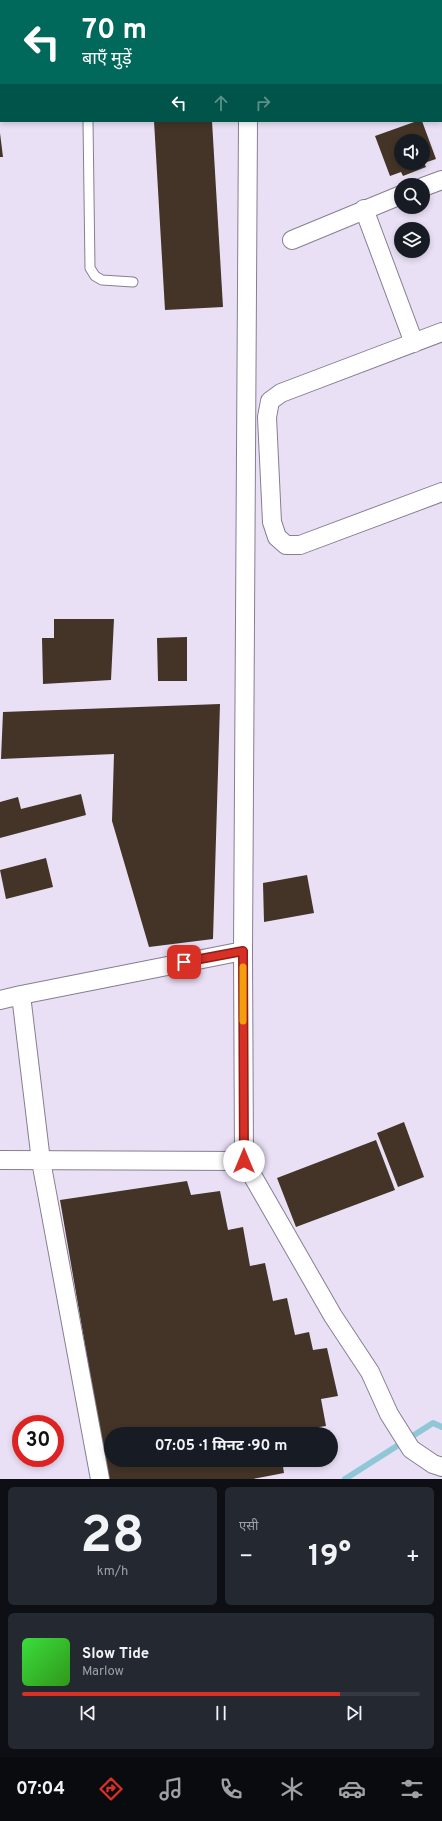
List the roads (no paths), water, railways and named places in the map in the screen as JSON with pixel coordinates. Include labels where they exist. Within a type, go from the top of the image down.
[{"type":"street","points":[[248,122],[243,951],[244,1161],[333,1316],[370,1372],[389,1414],[411,1449],[433,1464],[442,1467]]},
{"type":"street","points":[[430,184],[442,180]]},
{"type":"street","points":[[292,240],[394,198]]},
{"type":"street","points":[[364,209],[414,343]]},
{"type":"street","points":[[442,332],[281,393],[270,401],[267,416],[272,522],[277,537],[286,545],[300,545],[442,492]]},
{"type":"street","points":[[0,1000],[243,951]]},
{"type":"street","points":[[21,995],[41,1161],[100,1479]]},
{"type":"street","points":[[0,1160],[244,1161]]},
{"type":"lane","points":[[88,122],[90,268],[95,276],[102,280],[133,282]]},
{"type":"waterway","points":[[345,1479],[433,1423],[442,1427]]}]
